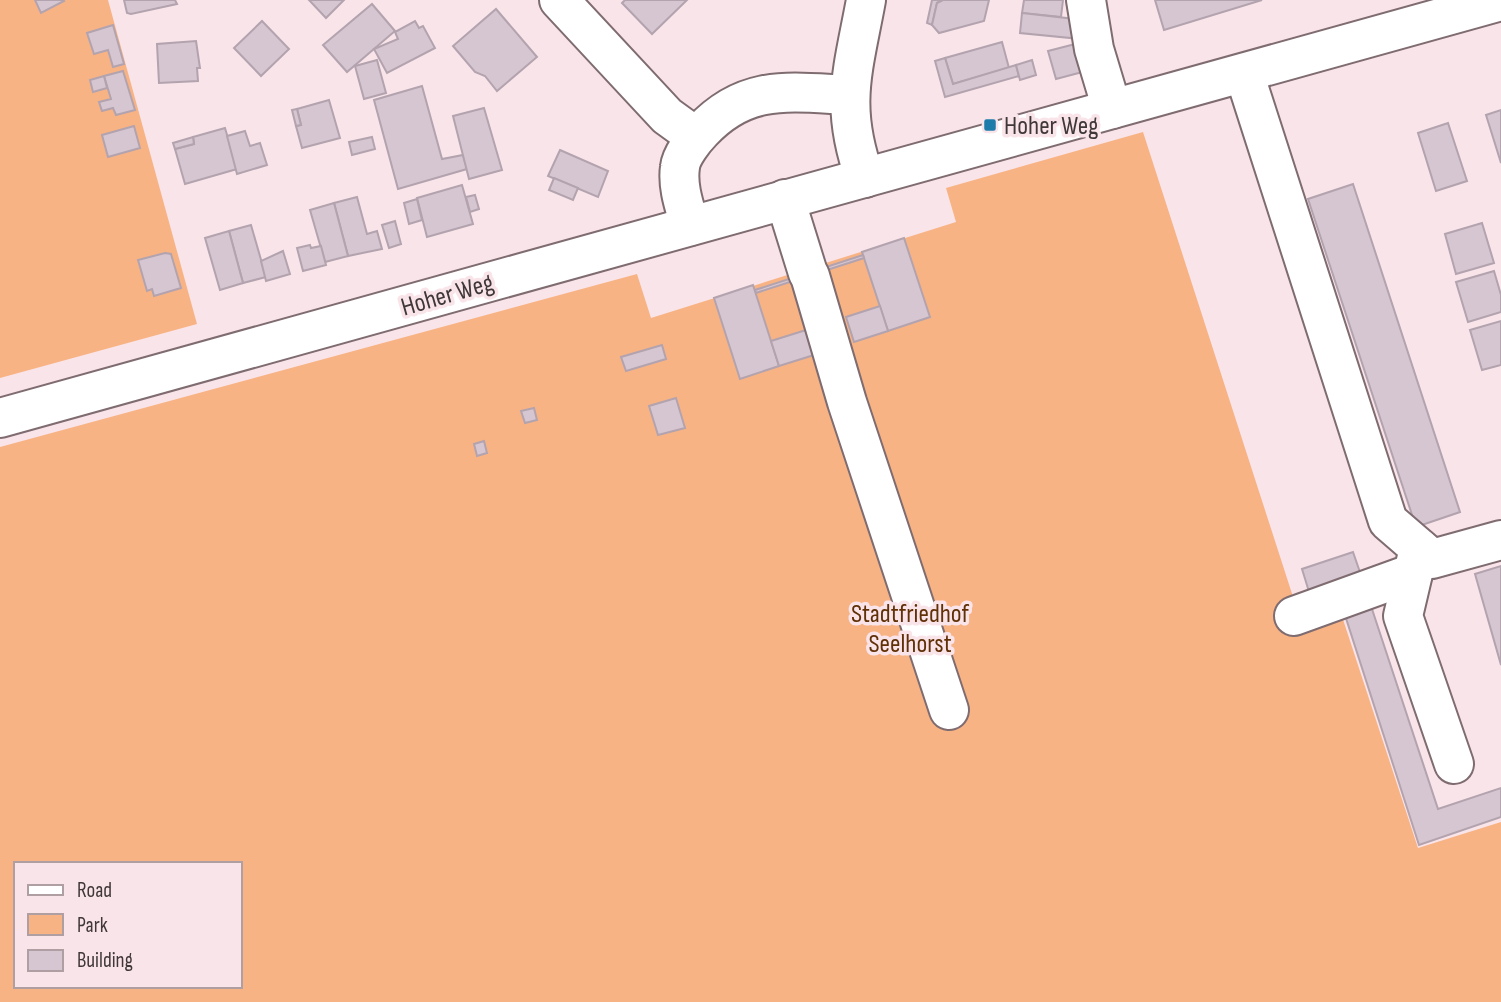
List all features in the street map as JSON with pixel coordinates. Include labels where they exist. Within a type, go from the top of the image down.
[{"type":"street","points":[[559,0],[667,117],[696,137]]},
{"type":"street","points":[[865,178],[850,127],[848,95],[866,0]]},
{"type":"street","points":[[1086,0],[1094,49],[1112,109]]},
{"type":"street","name":"Hoher Weg","points":[[0,418],[1501,1]]},
{"type":"street","points":[[1244,73],[1388,521],[1416,561],[1403,616],[1454,764]]},
{"type":"street","points":[[690,226],[681,193],[680,165],[696,137],[718,114],[747,98],[779,92],[848,95]]},
{"type":"street","points":[[785,200],[847,402],[949,710]]},
{"type":"street","points":[[1294,616],[1416,561],[1501,540]]},
{"type":"green space","points":[[0,0],[108,0],[197,324],[0,378]]},
{"type":"green space","name":"Stadtfriedhof Seelhorst","points":[[1143,132],[1295,603],[1334,592],[1418,848],[1501,822],[1501,1002],[0,1002],[0,447],[637,274],[651,318],[956,222],[946,188]]},
{"type":"building","points":[[35,0],[63,0],[64,1],[41,13]]},
{"type":"building","points":[[124,0],[175,0],[177,4],[131,14],[127,13]]},
{"type":"building","points":[[309,0],[344,0],[326,18]]},
{"type":"building","points":[[625,0],[687,0],[652,34],[622,3]]},
{"type":"building","points":[[932,0],[943,0],[937,3],[932,25],[927,23]]},
{"type":"building","points":[[943,0],[989,0],[984,21],[939,33],[932,25],[937,3]]},
{"type":"building","points":[[1024,0],[1063,0],[1061,17],[1022,13]]},
{"type":"building","points":[[1155,0],[1262,0],[1164,30]]},
{"type":"building","points":[[372,4],[395,31],[347,72],[323,45]]},
{"type":"building","points":[[496,9],[537,57],[497,91],[485,76],[475,72],[453,46]]},
{"type":"building","points":[[1022,13],[1075,19],[1081,39],[1020,33]]},
{"type":"building","points":[[262,21],[289,49],[261,76],[234,48]]},
{"type":"building","points":[[415,21],[419,28],[423,26],[435,48],[387,73],[374,49],[398,39],[395,32]]},
{"type":"building","points":[[113,25],[124,64],[113,67],[108,50],[94,54],[87,33]]},
{"type":"building","points":[[196,41],[200,68],[197,68],[198,81],[159,83],[157,44]]},
{"type":"building","points":[[1002,42],[1009,68],[953,84],[945,58]]},
{"type":"building","points":[[1083,42],[1090,70],[1056,79],[1048,51]]},
{"type":"building","points":[[945,58],[953,84],[1016,65],[1019,76],[945,97],[935,61]]},
{"type":"building","points":[[377,60],[386,93],[364,99],[355,66]]},
{"type":"building","points":[[1032,60],[1036,75],[1020,80],[1016,65]]},
{"type":"building","points":[[123,71],[135,110],[116,115],[113,108],[102,111],[99,102],[111,99],[104,76]]},
{"type":"building","points":[[104,76],[107,88],[93,92],[90,80]]},
{"type":"building","points":[[422,86],[442,159],[463,155],[467,169],[398,189],[374,100]]},
{"type":"building","points":[[329,100],[340,138],[302,148],[296,126],[301,125],[297,109]]},
{"type":"building","points":[[484,108],[502,170],[469,179],[453,116]]},
{"type":"building","points":[[297,109],[301,125],[296,126],[292,110]]},
{"type":"building","points":[[1501,110],[1501,163],[1486,115]]},
{"type":"building","points":[[1448,123],[1467,181],[1436,191],[1418,133]]},
{"type":"building","points":[[134,126],[140,148],[108,157],[102,135]]},
{"type":"building","points":[[225,128],[237,169],[185,184],[175,149],[194,144],[193,137]]},
{"type":"building","points":[[245,131],[250,146],[260,143],[267,165],[237,174],[227,136]]},
{"type":"building","points":[[193,137],[194,144],[175,149],[173,143]]},
{"type":"building","points":[[372,137],[375,149],[352,155],[349,142]]},
{"type":"building","points":[[560,150],[608,171],[598,197],[548,176]]},
{"type":"building","points":[[554,178],[578,188],[573,200],[549,190]]},
{"type":"building","points":[[1353,184],[1460,512],[1416,527],[1308,199]]},
{"type":"building","points":[[462,185],[473,224],[427,237],[417,198]]},
{"type":"building","points":[[475,195],[479,209],[470,212],[466,197]]},
{"type":"building","points":[[357,197],[367,234],[377,231],[382,249],[348,256],[334,203]]},
{"type":"building","points":[[417,199],[422,220],[409,224],[404,203]]},
{"type":"building","points":[[334,203],[348,256],[325,262],[310,210]]},
{"type":"building","points":[[395,221],[401,244],[389,248],[382,225]]},
{"type":"building","points":[[1482,223],[1494,263],[1456,274],[1445,234]]},
{"type":"building","points":[[251,225],[266,277],[243,283],[229,231]]},
{"type":"building","points":[[229,231],[243,283],[220,290],[205,238]]},
{"type":"building","points":[[904,238],[930,317],[888,331],[862,252]]},
{"type":"building","points":[[310,245],[311,248],[321,246],[326,265],[303,271],[297,248]]},
{"type":"building","points":[[283,251],[290,274],[266,281],[261,261]]},
{"type":"building","points":[[171,254],[181,288],[154,296],[152,289],[147,291],[138,260]]},
{"type":"building","points":[[863,255],[864,258],[756,293],[755,290]]},
{"type":"building","points":[[1494,271],[1501,295],[1501,312],[1468,322],[1456,282]]},
{"type":"building","points":[[753,285],[779,366],[740,379],[714,298]]},
{"type":"building","points":[[880,306],[888,331],[854,342],[846,317]]},
{"type":"building","points":[[1501,321],[1501,365],[1482,370],[1470,330]]},
{"type":"building","points":[[806,330],[814,355],[779,366],[771,341]]},
{"type":"building","points":[[662,345],[666,359],[626,371],[621,357]]},
{"type":"building","points":[[676,398],[685,428],[658,435],[649,406]]},
{"type":"building","points":[[534,408],[537,420],[525,423],[521,411]]},
{"type":"building","points":[[484,441],[487,453],[477,456],[474,444]]},
{"type":"building","points":[[1353,552],[1362,578],[1310,595],[1302,569]]},
{"type":"building","points":[[1501,566],[1501,665],[1475,574]]},
{"type":"building","points":[[1370,603],[1438,809],[1501,788],[1501,817],[1419,845],[1344,612]]},
{"type":"place","name":"Hoher Weg","points":[[990,125]]}]
